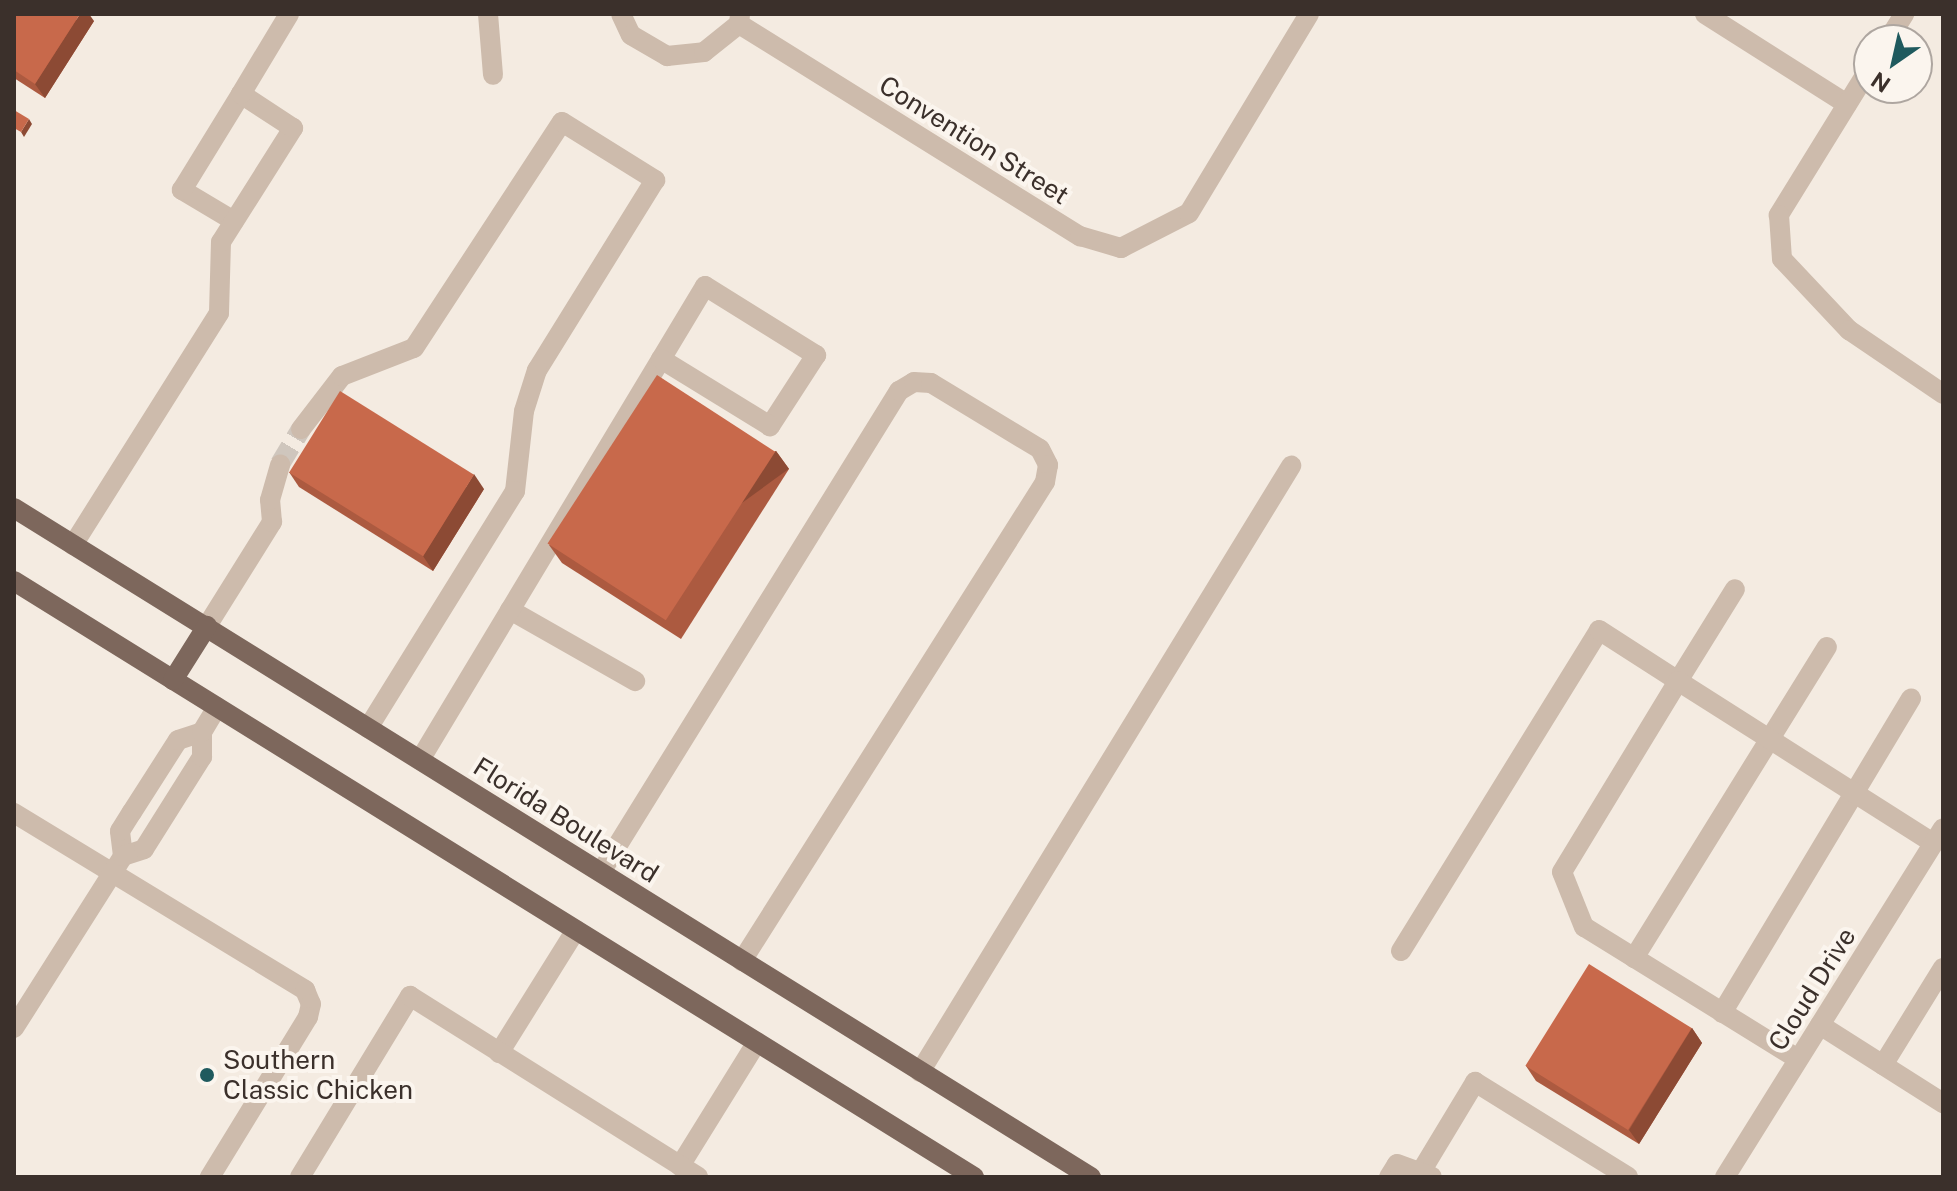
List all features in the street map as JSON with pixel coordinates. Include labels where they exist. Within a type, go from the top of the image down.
[{"type":"main road","name":"Florida Boulevard","points":[[14,508],[1091,1177]]},
{"type":"main road","points":[[14,581],[974,1177]]},
{"type":"main road","points":[[173,680],[207,626]]},
{"type":"street","points":[[234,221],[182,190],[289,14]]},
{"type":"street","points":[[488,14],[493,75]]},
{"type":"street","name":"Convention Street","points":[[621,14],[631,35],[667,56],[704,52],[740,19],[1080,236],[1121,248],[1189,213],[1309,14]]},
{"type":"street","points":[[1705,14],[1847,104]]},
{"type":"street","points":[[73,545],[219,313],[221,242],[293,128],[241,94]]},
{"type":"street","points":[[1853,94],[1779,215],[1782,259],[1849,330],[1943,394]]},
{"type":"street","points":[[301,429],[342,376],[414,348],[562,122],[655,180],[537,370],[524,411],[515,491],[368,728]]},
{"type":"street","points":[[420,760],[510,610],[661,359],[705,286],[816,355],[770,426],[661,359]]},
{"type":"street","points":[[601,872],[899,391],[914,382],[931,383],[1040,449],[1048,465],[1045,482],[742,961]]},
{"type":"street","points":[[207,626],[272,522],[270,500],[280,464]]},
{"type":"street","points":[[920,1072],[1291,466]]},
{"type":"street","points":[[1735,589],[1562,872],[1584,927],[1798,1059]]},
{"type":"street","points":[[510,610],[635,681]]},
{"type":"street","points":[[1401,951],[1599,630],[1855,792],[1938,835]]},
{"type":"street","points":[[1634,958],[1827,647]]},
{"type":"street","points":[[1722,1013],[1911,698]]},
{"type":"street","points":[[118,862],[144,849],[202,757],[202,732],[217,707]]},
{"type":"street","points":[[14,1028],[118,862],[120,831],[178,740],[202,732]]},
{"type":"street","points":[[14,813],[118,862],[305,990],[311,1004],[308,1017],[210,1177]]},
{"type":"street","name":"Cloud Drive","points":[[1725,1177],[1938,835]]},
{"type":"street","points":[[499,1053],[576,930]]},
{"type":"street","points":[[1883,1065],[1943,968]]},
{"type":"street","points":[[300,1177],[410,996],[698,1177]]},
{"type":"street","points":[[1820,1025],[1943,1103]]},
{"type":"street","points":[[680,1166],[757,1042]]},
{"type":"street","points":[[1389,1177],[1397,1164],[1427,1174],[1475,1082],[1628,1177]]},
{"type":"building","points":[[14,14],[80,14],[35,84],[14,70]]},
{"type":"building","points":[[14,110],[29,119],[21,132],[14,128]]},
{"type":"building","points":[[657,375],[775,452],[666,620],[548,544]]},
{"type":"building","points":[[340,391],[474,475],[423,556],[289,472]]},
{"type":"building","points":[[1589,964],[1692,1028],[1628,1130],[1525,1066]]},
{"type":"tunnel","points":[[280,464],[301,429]]},
{"type":"place","name":"Southern Classic Chicken","points":[[207,1075]]}]
